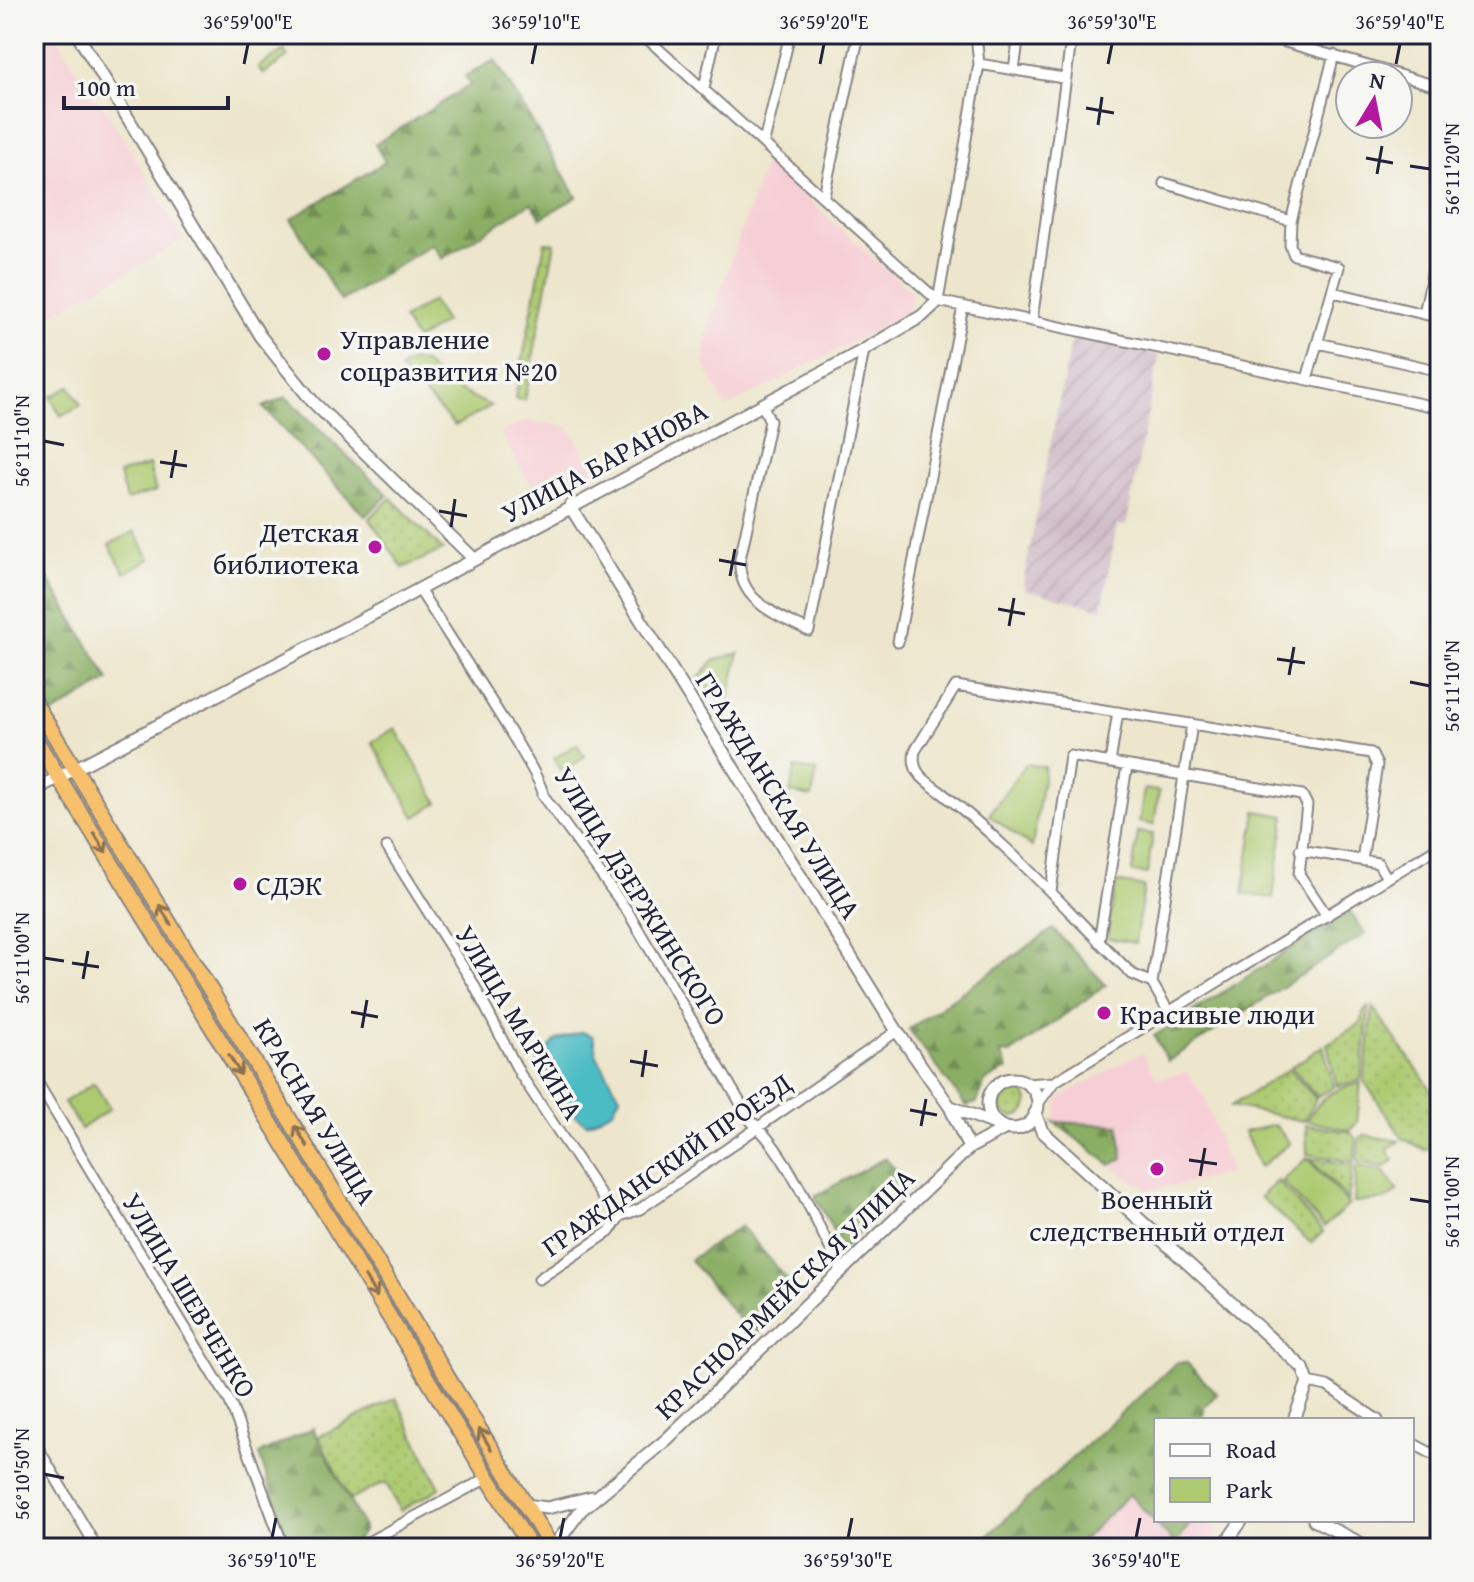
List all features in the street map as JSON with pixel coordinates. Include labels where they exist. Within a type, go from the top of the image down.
[{"type":"highway","name":"КРАСНАЯ УЛИЦА","points":[[34,702],[553,1548]]},
{"type":"highway","name":"КРАСНАЯ УЛИЦА","points":[[34,737],[531,1548]]},
{"type":"street","points":[[77,34],[277,359],[313,402],[473,558]]},
{"type":"street","points":[[642,34],[938,301],[1440,408]]},
{"type":"street","points":[[704,88],[716,34]]},
{"type":"street","points":[[764,142],[790,34]]},
{"type":"street","points":[[824,195],[859,34]]},
{"type":"street","points":[[938,301],[979,64],[976,34]]},
{"type":"street","points":[[1014,70],[1019,34]]},
{"type":"street","points":[[1032,320],[1063,78],[1072,34]]},
{"type":"street","points":[[1258,34],[1440,87]]},
{"type":"street","points":[[1307,379],[1339,267],[1294,255],[1290,245],[1291,221],[1334,55]]},
{"type":"street","points":[[979,64],[1063,78]]},
{"type":"street","points":[[1164,183],[1291,221]]},
{"type":"street","points":[[1424,314],[1440,236]]},
{"type":"street","points":[[1333,292],[1440,318]]},
{"type":"street","name":"УЛИЦА БАРАНОВА","points":[[34,790],[74,766],[419,589],[864,350],[922,316],[938,301]]},
{"type":"street","points":[[898,642],[963,306]]},
{"type":"street","points":[[1318,343],[1440,371]]},
{"type":"street","points":[[762,404],[770,421],[740,559],[741,580],[764,608],[809,631],[864,350]]},
{"type":"street","name":"ГРАЖДАНСКАЯ УЛИЦА","points":[[570,506],[897,1031],[974,1145]]},
{"type":"street","points":[[454,569],[461,557],[459,544]]},
{"type":"street","name":"УЛИЦА ДЗЕРЖИНСКОГО","points":[[419,589],[543,786],[543,795],[628,912],[758,1127],[789,1170],[842,1271]]},
{"type":"street","points":[[1170,1014],[1152,983],[1132,974],[982,824],[919,776],[914,763],[915,751],[956,686],[1371,753],[1377,765],[1362,860]]},
{"type":"street","points":[[1110,763],[1118,712]]},
{"type":"street","points":[[1152,983],[1192,724]]},
{"type":"street","points":[[1051,891],[1070,756],[1302,795],[1307,805],[1299,874],[1327,916]]},
{"type":"street","points":[[1099,942],[1127,766]]},
{"type":"street","points":[[1023,1126],[1054,1082],[1170,1014],[1440,846]]},
{"type":"street","name":"УЛИЦА МАРКИНА","points":[[387,847],[473,983],[520,1074],[603,1198],[620,1216]]},
{"type":"street","points":[[1300,850],[1378,863],[1387,878]]},
{"type":"street","name":"ГРАЖДАНСКИЙ ПРОЕЗД","points":[[539,1279],[609,1232],[620,1216],[640,1209],[897,1031]]},
{"type":"street","name":"УЛИЦА ШЕВЧЕНКО","points":[[34,1077],[230,1402],[284,1548]]},
{"type":"street","points":[[974,1145],[999,1083],[1013,1079],[1033,1090],[1042,1131]]},
{"type":"street","points":[[1026,1084],[1054,1082]]},
{"type":"street","points":[[950,1107],[967,1114],[987,1111]]},
{"type":"street","points":[[967,1114],[987,1111]]},
{"type":"street","points":[[987,1111],[1003,1126],[1023,1126],[1042,1131],[1292,1356],[1303,1368],[1308,1382],[1295,1418]]},
{"type":"street","name":"КРАСНОАРМЕЙСКАЯ УЛИЦА","points":[[597,1495],[666,1440],[974,1145],[1003,1126]]},
{"type":"street","points":[[1308,1382],[1327,1386],[1375,1418]]},
{"type":"street","points":[[34,1441],[97,1548]]},
{"type":"street","points":[[1414,1444],[1440,1458]]},
{"type":"street","points":[[357,1548],[487,1478]]},
{"type":"street","points":[[525,1505],[558,1506],[597,1495]]},
{"type":"street","points":[[553,1548],[562,1532],[597,1495]]},
{"type":"street","points":[[1222,1548],[1241,1522]]},
{"type":"street","points":[[1318,1522],[1370,1548]]},
{"type":"shaded area","points":[[34,34],[56,34],[89,93],[105,108],[185,240],[34,324]]},
{"type":"shaded area","points":[[765,161],[913,293],[907,314],[726,408],[704,365],[708,327]]},
{"type":"shaded area","points":[[1072,336],[1159,355],[1126,526],[1117,525],[1102,609],[1025,589],[1023,582]]},
{"type":"shaded area","points":[[525,420],[568,426],[595,471],[539,498],[500,434]]},
{"type":"shaded area","points":[[1142,1052],[1156,1079],[1188,1072],[1206,1101],[1230,1174],[1146,1191],[1143,1183],[1137,1184],[1054,1122],[1059,1098]]},
{"type":"shaded area","points":[[1129,1494],[1174,1543],[1191,1522],[1208,1522],[1218,1530],[1205,1548],[1075,1548]]},
{"type":"green space","points":[[284,50],[288,57],[263,74],[258,67]]},
{"type":"green space","points":[[495,60],[577,197],[541,218],[531,203],[442,259],[432,244],[341,301],[291,219],[385,162],[375,144],[470,85],[465,76]]},
{"type":"green space","points":[[545,242],[555,243],[525,400],[515,399]]},
{"type":"green space","points":[[34,257],[49,284],[34,292]]},
{"type":"green space","points":[[432,301],[445,322],[416,340],[403,319]]},
{"type":"green space","points":[[412,361],[424,363],[445,384],[491,406],[455,426],[400,369]]},
{"type":"green space","points":[[70,386],[81,405],[61,416],[51,397]]},
{"type":"green space","points":[[286,397],[388,495],[365,516],[263,407]]},
{"type":"green space","points":[[149,465],[156,491],[126,500],[119,474]]},
{"type":"green space","points":[[391,498],[443,550],[403,568],[369,518]]},
{"type":"green space","points":[[134,531],[150,559],[125,573],[109,545]]},
{"type":"green space","points":[[34,555],[109,680],[51,715],[34,688]]},
{"type":"green space","points":[[739,653],[729,699],[718,697],[698,679],[714,660]]},
{"type":"green space","points":[[395,728],[438,803],[415,817],[372,742]]},
{"type":"green space","points":[[577,744],[585,757],[562,772],[554,758]]},
{"type":"green space","points":[[1025,764],[1045,767],[1032,847],[989,815]]},
{"type":"green space","points":[[795,768],[817,771],[812,797],[790,793]]},
{"type":"green space","points":[[1144,789],[1159,791],[1154,825],[1139,822]]},
{"type":"green space","points":[[1256,811],[1285,816],[1273,898],[1243,894]]},
{"type":"green space","points":[[1138,832],[1153,834],[1147,874],[1132,872]]},
{"type":"green space","points":[[1116,882],[1144,887],[1135,943],[1107,938]]},
{"type":"green space","points":[[1350,911],[1365,934],[1168,1061],[1154,1036]]},
{"type":"green space","points":[[1053,929],[1106,985],[1010,1054],[1000,1053],[1008,1069],[985,1081],[977,1103],[966,1106],[909,1029]]},
{"type":"green space","points":[[1369,1007],[1361,1080],[1337,1086],[1327,1044],[1362,1022],[1363,1012]]},
{"type":"green space","points":[[1373,1007],[1440,1102],[1440,1140],[1426,1150],[1403,1139],[1364,1081]]},
{"type":"green space","points":[[1323,1046],[1334,1087],[1317,1097],[1291,1067]]},
{"type":"green space","points":[[1289,1069],[1316,1099],[1304,1121],[1231,1106]]},
{"type":"green space","points":[[94,1083],[110,1109],[81,1129],[64,1102]]},
{"type":"green space","points":[[1361,1083],[1357,1123],[1350,1130],[1307,1121],[1328,1095]]},
{"type":"green space","points":[[1014,1089],[1024,1093],[1028,1103],[1024,1113],[1014,1117],[1004,1113],[1000,1103],[1004,1093]]},
{"type":"green space","points":[[1054,1122],[1119,1125],[1123,1158],[1111,1165]]},
{"type":"green space","points":[[1275,1125],[1290,1143],[1260,1167],[1244,1132]]},
{"type":"green space","points":[[1306,1125],[1350,1132],[1356,1139],[1354,1162],[1307,1154]]},
{"type":"green space","points":[[1365,1135],[1399,1141],[1387,1150],[1394,1160],[1385,1167],[1357,1162],[1359,1139]]},
{"type":"green space","points":[[885,1158],[910,1185],[843,1249],[815,1196]]},
{"type":"green space","points":[[1307,1158],[1349,1205],[1324,1227],[1282,1181]]},
{"type":"green space","points":[[1309,1158],[1353,1165],[1348,1200]]},
{"type":"green space","points":[[1356,1166],[1382,1170],[1398,1190],[1387,1199],[1354,1203]]},
{"type":"green space","points":[[1278,1181],[1323,1232],[1311,1243],[1260,1197]]},
{"type":"green space","points":[[741,1226],[799,1293],[754,1337],[690,1260]]},
{"type":"green space","points":[[1186,1362],[1217,1394],[1204,1407],[1203,1418],[1154,1418],[1154,1521],[1129,1494],[1075,1548],[974,1548],[1176,1363]]},
{"type":"green space","points":[[396,1398],[440,1488],[400,1511],[386,1482],[350,1500],[318,1437]]},
{"type":"green space","points":[[313,1428],[364,1529],[359,1537],[342,1546],[290,1548],[259,1454]]},
{"type":"green space","points":[[1155,1522],[1192,1522],[1175,1544]]},
{"type":"water","points":[[582,1032],[593,1036],[597,1056],[620,1096],[613,1110],[587,1124],[567,1108],[551,1077],[538,1061],[556,1040]]},
{"type":"place","name":"Управление соцразвития №20","points":[[324,354]]},
{"type":"place","name":"Детская библиотека","points":[[375,547]]},
{"type":"place","name":"СДЭК","points":[[240,884]]},
{"type":"place","name":"Красивые люди","points":[[1104,1013]]},
{"type":"place","name":"Военный следственный отдел","points":[[1157,1169]]}]
